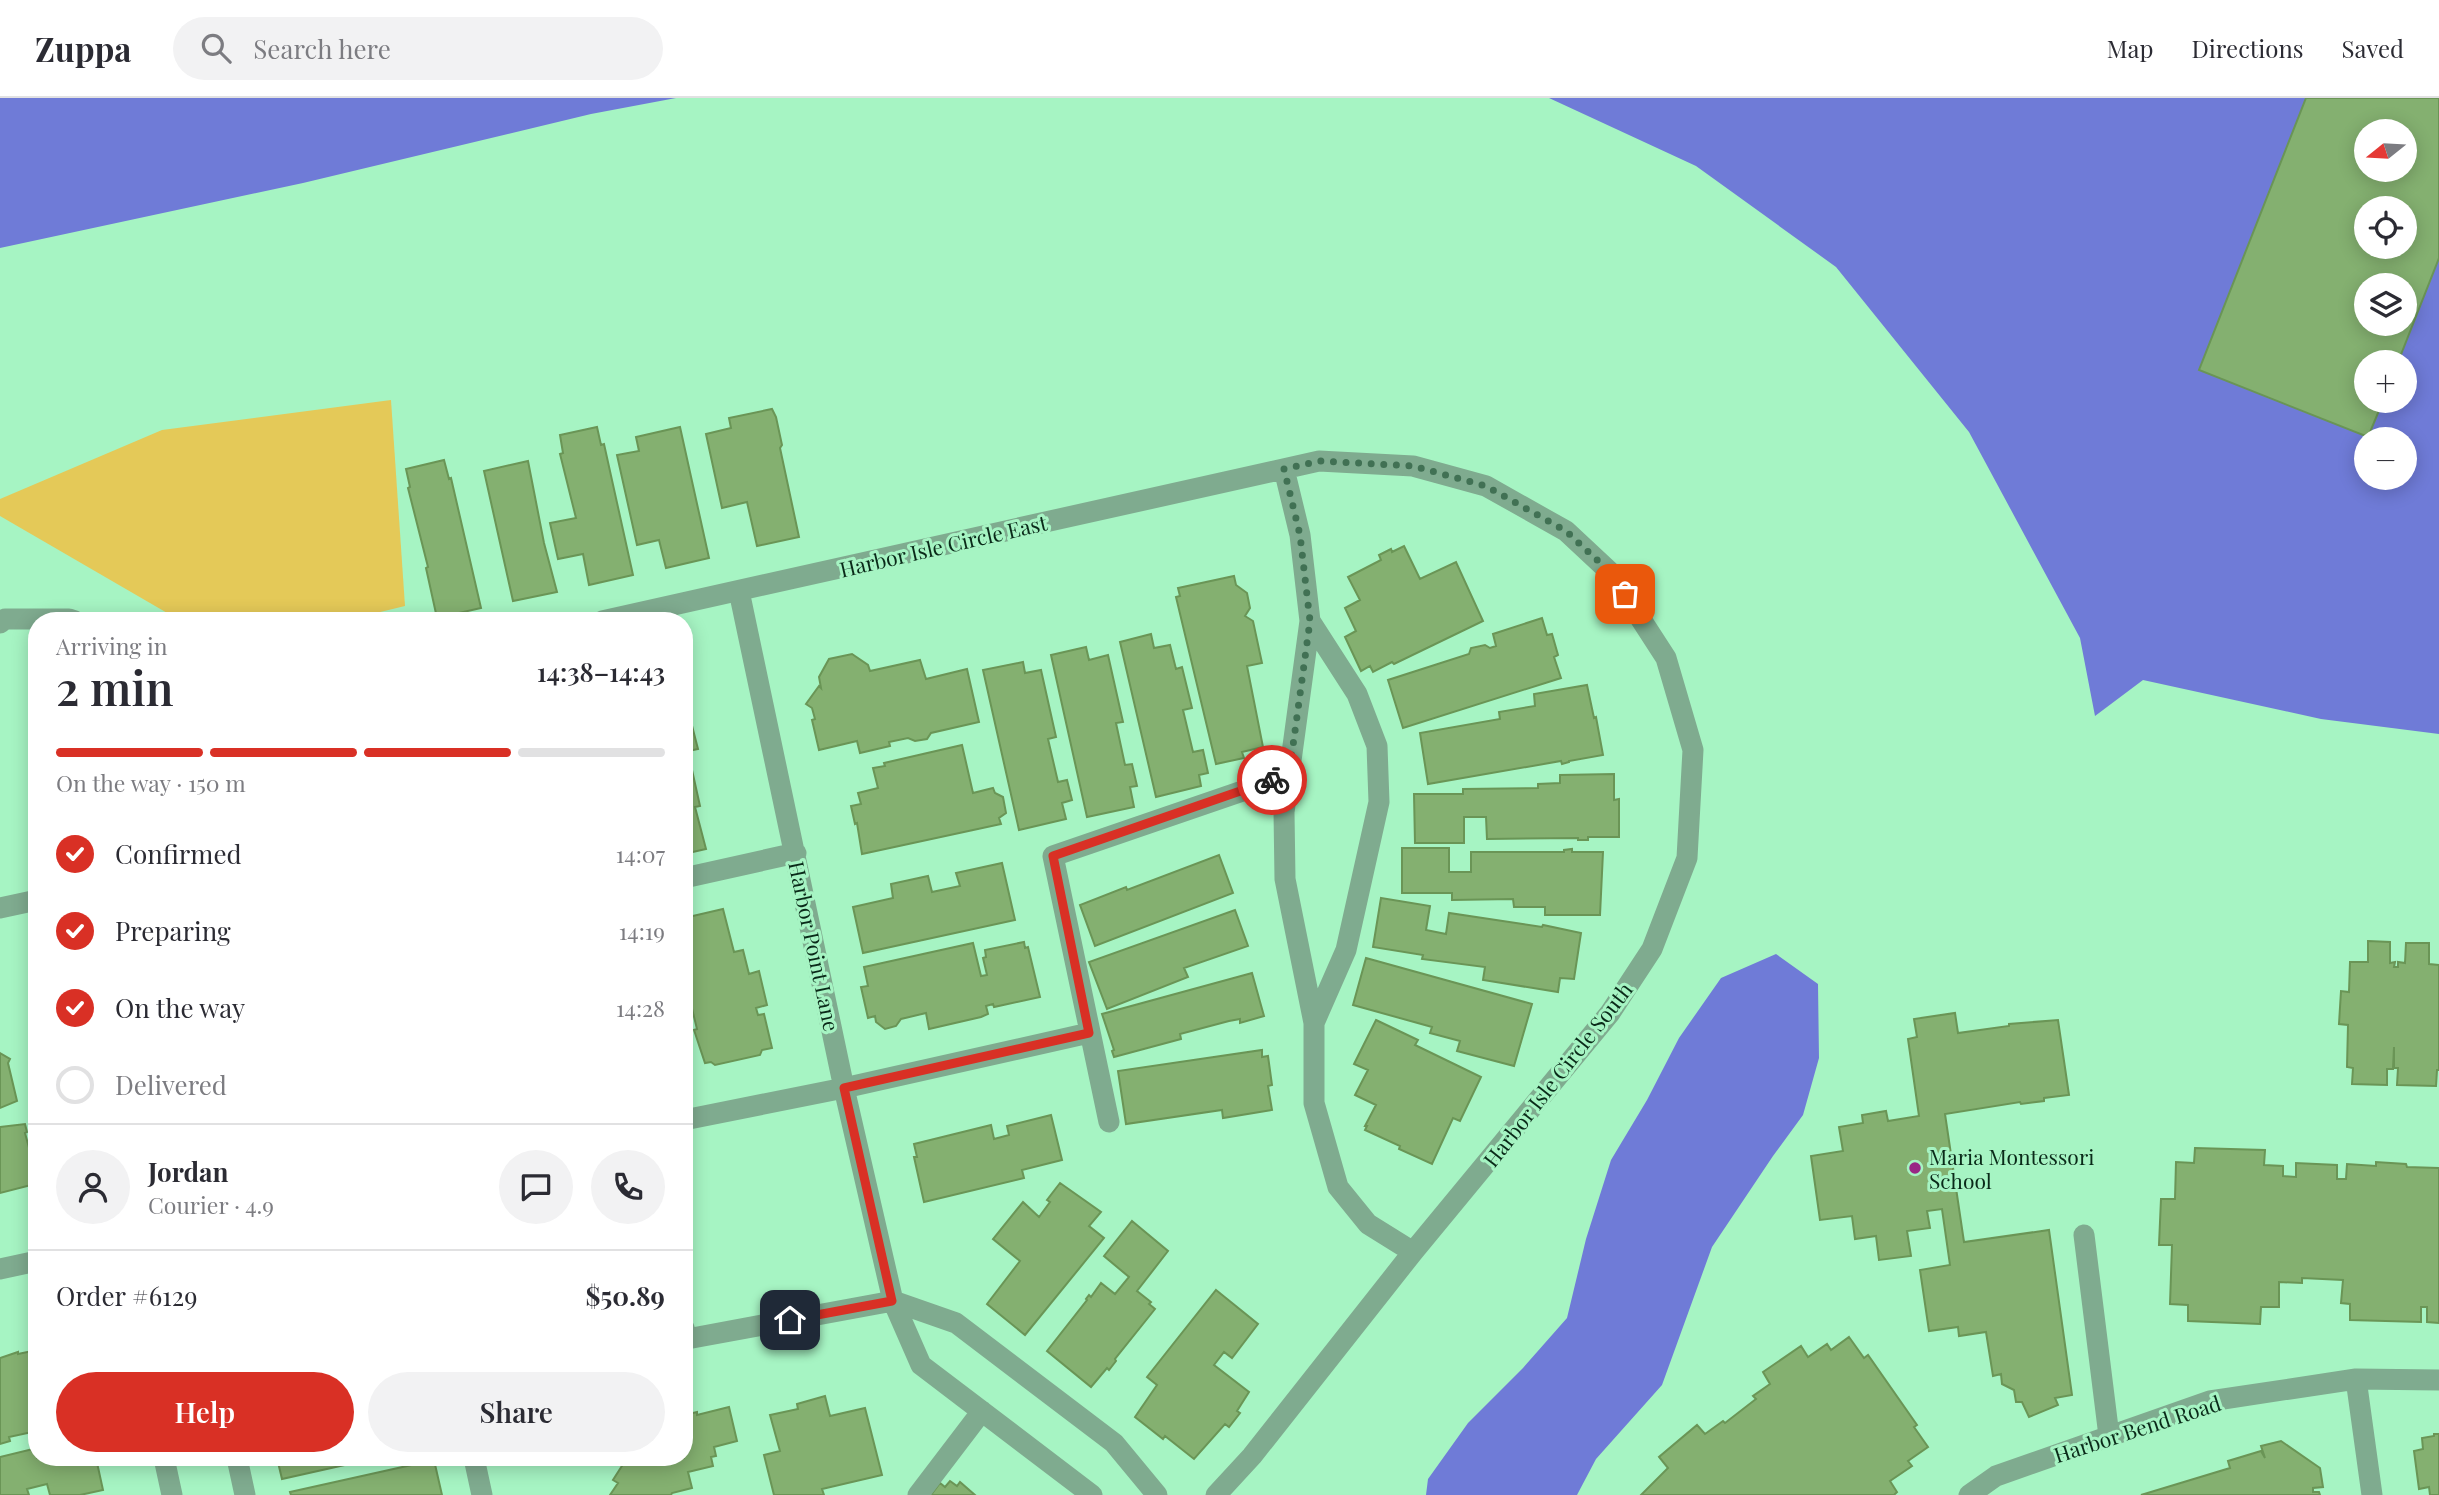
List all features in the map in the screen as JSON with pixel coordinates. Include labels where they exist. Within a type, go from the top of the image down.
[{"type":"street","name":"Harbor Isle Circle South","points":[[1216,1495],[1252,1457],[1413,1252],[1611,1013],[1652,949],[1687,858],[1693,750],[1666,658],[1611,573],[1566,531],[1486,486],[1413,466],[1319,461],[1284,469]]},
{"type":"street","name":"Harbor Isle Circle East","points":[[644,612],[1284,469]]},
{"type":"street","points":[[1284,469],[1300,535],[1310,621],[1283,812],[1285,879],[1314,1023],[1314,1103],[1338,1187],[1368,1224],[1413,1252]]},
{"type":"street","name":"Harbor Point Lane","points":[[739,591],[892,1301],[921,1365],[1092,1495]]},
{"type":"street","points":[[0,622],[5,619],[28,619]]},
{"type":"street","points":[[1310,621],[1357,694],[1377,746],[1379,802],[1346,950],[1314,1023]]},
{"type":"street","points":[[1109,1122],[1053,856],[1289,775]]},
{"type":"street","points":[[693,876],[796,853]]},
{"type":"street","points":[[0,908],[28,902]]},
{"type":"street","points":[[693,1117],[844,1088],[1089,1033]]},
{"type":"street","points":[[2084,1235],[2109,1436]]},
{"type":"street","points":[[0,1269],[28,1263]]},
{"type":"street","points":[[693,1338],[892,1301],[956,1323],[1114,1443],[1157,1495]]},
{"type":"street","points":[[2356,1379],[2372,1495]]},
{"type":"street","name":"Harbor Bend Road","points":[[1969,1495],[1996,1476],[2210,1401],[2356,1379],[2439,1380]]},
{"type":"street","points":[[918,1495],[982,1412]]},
{"type":"street","points":[[166,1466],[172,1495]]},
{"type":"street","points":[[239,1466],[244,1495]]},
{"type":"street","points":[[476,1466],[482,1495]]},
{"type":"shaded area","points":[[391,400],[405,606],[380,612],[165,612],[0,516],[0,499],[162,430]]},
{"type":"water","points":[[0,98],[676,98],[591,114],[303,183],[0,248]]},
{"type":"water","points":[[1549,98],[2439,98],[2439,734],[2321,719],[2143,680],[2095,716],[2080,638],[1969,432],[1836,267],[1696,166]]},
{"type":"water","points":[[1776,954],[1818,984],[1819,1058],[1803,1115],[1712,1247],[1662,1385],[1596,1459],[1577,1495],[1426,1495],[1428,1479],[1468,1423],[1523,1368],[1567,1318],[1586,1239],[1611,1160],[1647,1100],[1679,1038],[1721,978]]},
{"type":"building","points":[[2306,98],[2439,98],[2439,258],[2417,314],[2417,273],[2354,273],[2354,336],[2408,336],[2403,350],[2354,350],[2354,413],[2378,413],[2372,427],[2354,427],[2354,431],[2199,370]]},
{"type":"building","points":[[772,409],[782,445],[780,448],[799,537],[757,546],[747,502],[722,508],[706,434],[731,428],[729,418]]},
{"type":"building","points":[[597,427],[601,445],[604,444],[633,575],[589,585],[583,554],[558,559],[550,523],[576,518],[560,454],[563,453],[560,435]]},
{"type":"building","points":[[680,427],[709,558],[666,568],[659,540],[637,545],[617,455],[639,451],[636,437]]},
{"type":"building","points":[[444,460],[449,479],[451,478],[481,608],[463,612],[436,612],[406,469]]},
{"type":"building","points":[[528,461],[544,543],[557,592],[513,601],[484,471]]},
{"type":"building","points":[[1404,546],[1420,579],[1456,562],[1483,621],[1394,664],[1392,662],[1373,672],[1370,666],[1361,671],[1345,637],[1356,631],[1345,608],[1360,600],[1348,577],[1381,560],[1379,555]]},
{"type":"building","points":[[1234,576],[1236,585],[1247,593],[1250,608],[1245,616],[1253,621],[1262,663],[1247,666],[1263,747],[1242,752],[1244,758],[1216,764],[1176,597],[1180,596],[1178,588]]},
{"type":"building","points":[[1542,618],[1547,635],[1552,634],[1558,655],[1554,657],[1561,678],[1403,728],[1388,680],[1469,654],[1471,648],[1496,646],[1493,634]]},
{"type":"building","points":[[1151,634],[1154,648],[1170,645],[1176,669],[1182,667],[1192,708],[1183,710],[1193,752],[1203,750],[1208,773],[1199,775],[1201,786],[1156,797],[1120,642]]},
{"type":"building","points":[[1086,647],[1089,660],[1108,655],[1123,722],[1116,723],[1125,765],[1132,764],[1137,786],[1130,787],[1134,807],[1087,817],[1051,655]]},
{"type":"building","points":[[852,654],[868,665],[870,671],[920,660],[926,679],[967,669],[979,722],[931,733],[927,739],[915,741],[908,738],[889,742],[890,746],[860,753],[857,741],[819,750],[812,708],[806,704],[819,686],[821,688],[819,677],[829,659]]},
{"type":"building","points":[[1023,662],[1025,673],[1041,670],[1056,737],[1048,739],[1058,782],[1067,780],[1072,800],[1062,803],[1066,819],[1019,830],[983,670]]},
{"type":"building","points":[[1587,685],[1603,755],[1562,764],[1561,761],[1428,784],[1420,733],[1500,719],[1499,712],[1535,706],[1534,694]]},
{"type":"building","points":[[693,730],[698,749],[693,750]]},
{"type":"building","points":[[962,745],[973,793],[993,788],[995,793],[1003,797],[1006,813],[999,818],[1001,824],[862,854],[851,806],[861,804],[858,793],[878,788],[873,768]]},
{"type":"building","points":[[693,774],[700,806],[695,807],[706,849],[693,852]]},
{"type":"building","points":[[1614,774],[1614,800],[1619,799],[1619,837],[1588,837],[1588,840],[1487,839],[1486,817],[1464,817],[1464,843],[1415,843],[1414,794],[1463,794],[1463,789],[1538,788],[1538,784],[1560,783],[1560,775]]},
{"type":"building","points":[[1402,848],[1449,848],[1449,872],[1471,872],[1471,852],[1564,852],[1572,849],[1572,852],[1603,852],[1600,915],[1545,915],[1545,907],[1514,907],[1513,899],[1452,900],[1452,893],[1402,893]]},
{"type":"building","points":[[1219,855],[1233,893],[1095,946],[1080,905]]},
{"type":"building","points":[[1002,863],[1015,920],[863,953],[853,907],[893,898],[891,884],[928,876],[932,892],[960,886],[956,873]]},
{"type":"building","points":[[1381,898],[1430,906],[1426,930],[1446,934],[1449,913],[1542,927],[1543,925],[1581,933],[1574,979],[1560,978],[1558,992],[1483,980],[1485,967],[1422,959],[1423,955],[1373,947]]},
{"type":"building","points":[[723,909],[734,952],[743,950],[749,974],[759,971],[767,1005],[756,1008],[758,1015],[764,1014],[772,1048],[762,1050],[760,1055],[715,1065],[711,1062],[705,1063],[694,1030],[697,1029],[693,1013],[693,916]]},
{"type":"building","points":[[1235,910],[1248,946],[1184,968],[1188,977],[1107,1009],[1089,962]]},
{"type":"building","points":[[2368,941],[2390,942],[2390,963],[2395,962],[2394,967],[2398,967],[2398,962],[2405,963],[2406,943],[2429,943],[2429,964],[2439,965],[2439,1070],[2436,1086],[2397,1085],[2398,1068],[2394,1068],[2394,1047],[2393,1069],[2387,1069],[2387,1085],[2352,1084],[2353,1068],[2347,1067],[2348,1025],[2339,1024],[2341,991],[2349,992],[2350,962],[2368,962]]},
{"type":"building","points":[[1024,942],[1025,948],[1028,947],[1040,997],[994,1007],[993,1004],[986,1006],[988,1014],[981,1017],[929,1029],[926,1013],[901,1019],[896,1026],[885,1029],[876,1022],[875,1016],[868,1018],[861,987],[868,986],[864,967],[973,943],[981,976],[987,975],[983,958],[986,957],[985,950]]},
{"type":"building","points":[[1366,958],[1532,1004],[1514,1066],[1457,1051],[1460,1041],[1430,1033],[1432,1027],[1353,1005]]},
{"type":"building","points":[[1252,973],[1264,1016],[1240,1023],[1240,1019],[1229,1021],[1180,1034],[1181,1039],[1114,1057],[1102,1014]]},
{"type":"building","points":[[1955,1013],[1958,1033],[2009,1024],[2058,1020],[2069,1095],[2044,1098],[2044,1101],[2020,1102],[1945,1114],[1964,1242],[2049,1230],[2072,1395],[2055,1398],[2058,1405],[2029,1417],[2022,1402],[2016,1402],[2014,1390],[2002,1384],[2001,1374],[1993,1376],[1986,1332],[1959,1336],[1958,1327],[1929,1331],[1920,1270],[1950,1265],[1942,1209],[1927,1211],[1930,1228],[1907,1231],[1911,1256],[1879,1260],[1876,1236],[1855,1239],[1852,1216],[1820,1220],[1811,1156],[1843,1151],[1839,1127],[1863,1123],[1862,1115],[1886,1111],[1888,1121],[1919,1116],[1908,1039],[1917,1037],[1914,1019]]},
{"type":"building","points":[[1376,1020],[1418,1040],[1415,1045],[1481,1077],[1460,1121],[1453,1118],[1432,1164],[1365,1130],[1376,1105],[1355,1095],[1368,1070],[1354,1064]]},
{"type":"building","points":[[1262,1050],[1262,1057],[1268,1056],[1272,1085],[1268,1086],[1272,1110],[1223,1118],[1222,1110],[1126,1124],[1118,1071]]},
{"type":"building","points":[[0,1053],[10,1059],[8,1063],[17,1101],[0,1108]]},
{"type":"building","points":[[1051,1115],[1062,1160],[1022,1170],[1024,1178],[924,1202],[914,1157],[917,1157],[914,1144],[991,1125],[994,1139],[1009,1135],[1007,1126]]},
{"type":"building","points":[[25,1124],[28,1186],[0,1193],[0,1127]]},
{"type":"building","points":[[2195,1148],[2265,1150],[2264,1165],[2283,1166],[2283,1176],[2296,1177],[2296,1163],[2337,1165],[2337,1179],[2346,1179],[2347,1164],[2376,1166],[2376,1162],[2439,1168],[2439,1323],[2427,1322],[2427,1307],[2421,1307],[2421,1322],[2350,1320],[2350,1304],[2341,1303],[2343,1280],[2302,1278],[2302,1283],[2279,1282],[2279,1307],[2261,1307],[2260,1324],[2188,1321],[2188,1305],[2170,1304],[2172,1245],[2159,1245],[2161,1199],[2175,1199],[2176,1162],[2194,1163]]},
{"type":"building","points":[[1060,1183],[1101,1212],[1089,1226],[1104,1238],[1025,1335],[987,1304],[1020,1261],[993,1239],[1023,1202],[1039,1217],[1050,1202],[1047,1200]]},
{"type":"building","points":[[1132,1221],[1168,1251],[1137,1291],[1151,1302],[1149,1304],[1155,1309],[1109,1370],[1107,1368],[1091,1387],[1047,1351],[1101,1283],[1115,1294],[1129,1277],[1104,1256]]},
{"type":"building","points":[[1216,1290],[1258,1324],[1232,1358],[1224,1352],[1214,1365],[1249,1392],[1237,1411],[1240,1413],[1229,1427],[1225,1424],[1194,1459],[1135,1417],[1157,1385],[1147,1377]]},
{"type":"building","points":[[1849,1337],[1864,1358],[1868,1355],[1917,1425],[1914,1427],[1928,1447],[1908,1461],[1912,1466],[1890,1481],[1897,1492],[1894,1495],[1641,1495],[1668,1468],[1659,1457],[1697,1425],[1705,1434],[1723,1421],[1725,1423],[1756,1399],[1753,1396],[1770,1384],[1763,1372],[1801,1346],[1808,1357],[1827,1344],[1831,1350]]},
{"type":"building","points":[[28,1352],[28,1433],[9,1437],[10,1441],[0,1444],[0,1358]]},
{"type":"building","points":[[825,1396],[830,1416],[865,1408],[882,1475],[822,1489],[824,1495],[774,1495],[764,1455],[780,1451],[770,1415],[798,1409],[797,1404]]},
{"type":"building","points":[[729,1407],[737,1441],[714,1447],[716,1456],[711,1457],[713,1466],[688,1472],[692,1488],[671,1495],[610,1495],[618,1483],[613,1480],[622,1466],[693,1466],[693,1413],[697,1412],[697,1415]]},
{"type":"building","points":[[2439,1434],[2439,1495],[2430,1495],[2429,1487],[2419,1489],[2414,1451],[2423,1449],[2422,1438]]},
{"type":"building","points":[[2281,1441],[2320,1468],[2323,1487],[2313,1488],[2313,1492],[2319,1492],[2320,1495],[2141,1495],[2230,1468],[2228,1461],[2261,1451],[2265,1458],[2261,1446]]},
{"type":"building","points":[[28,1450],[28,1466],[98,1466],[103,1490],[80,1495],[50,1495],[47,1484],[27,1489],[29,1495],[0,1495],[0,1457]]},
{"type":"building","points":[[279,1466],[340,1466],[282,1479]]},
{"type":"building","points":[[407,1466],[435,1466],[442,1495],[291,1495],[290,1492]]},
{"type":"building","points":[[950,1481],[957,1486],[960,1482],[975,1495],[931,1495],[940,1483],[945,1487]]},
{"type":"way so far","points":[[1272,780],[1289,775],[1310,621],[1300,535],[1284,469],[1319,461],[1413,466],[1486,486],[1566,531],[1611,573],[1625,594]]},
{"type":"place","name":"Maria Montessori School","points":[[1915,1168]]},
{"type":"route","points":[[790,1320],[892,1301],[844,1088],[1089,1033],[1053,856],[1272,780]]}]
